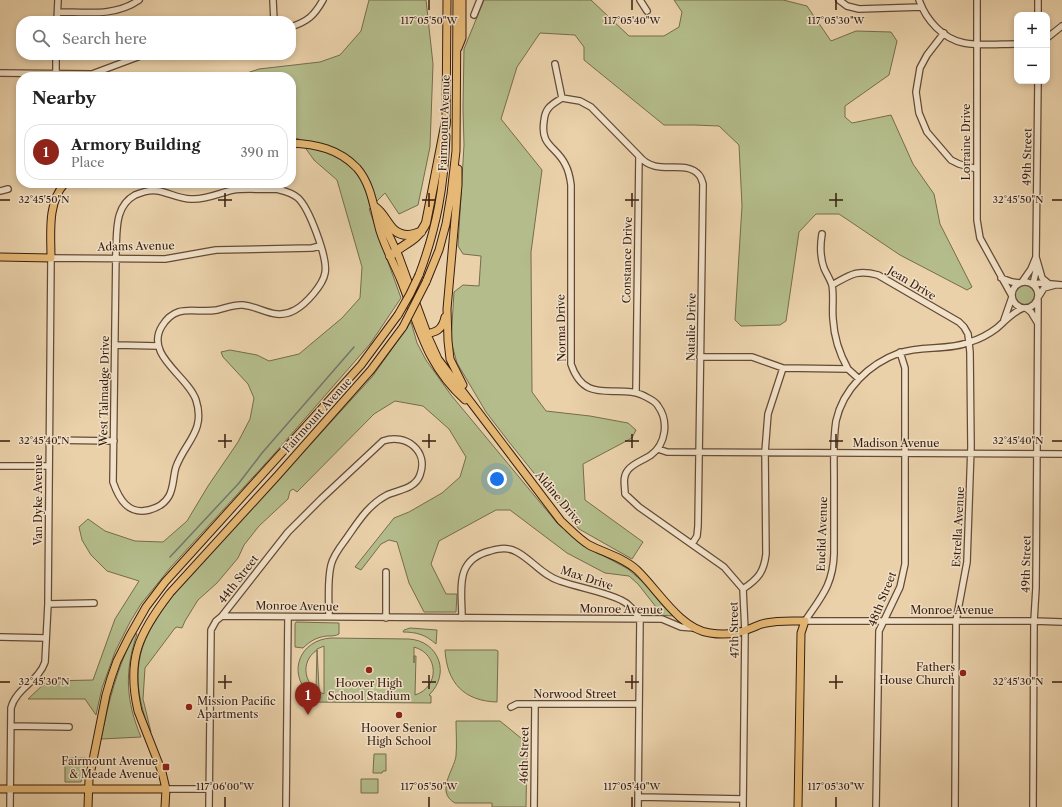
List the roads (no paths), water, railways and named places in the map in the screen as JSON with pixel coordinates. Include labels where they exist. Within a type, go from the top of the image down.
[{"type":"highway","points":[[393,253],[418,236],[428,219],[446,121]]},
{"type":"highway","points":[[375,207],[382,212],[390,227],[397,233],[408,235],[421,232]]},
{"type":"main road","name":"Fairmount Avenue","points":[[88,807],[88,789],[106,695],[120,655],[146,607],[165,582],[361,365],[398,315],[419,275],[436,224],[441,199],[445,156],[448,0]]},
{"type":"main road","name":"Fairmount Avenue","points":[[165,807],[166,789],[162,772],[138,711],[136,702],[134,681],[135,662],[140,639],[155,613],[170,593],[278,475],[370,370],[403,327],[426,282],[439,250],[446,224],[456,151],[457,0]]},
{"type":"main road","points":[[457,52],[462,38],[462,0]]},
{"type":"main road","name":"Aldine Drive","points":[[296,144],[320,146],[336,152],[348,160],[358,170],[367,184],[375,207],[384,223],[393,253],[438,368],[461,396],[477,411],[562,521],[588,544],[624,561],[637,570],[665,602],[694,628]]},
{"type":"main road","points":[[456,151],[458,163],[458,186],[447,309],[448,342],[450,359],[454,369],[477,411]]},
{"type":"main road","name":"Van Dyke Avenue","points":[[51,258],[52,215],[54,203],[62,188]]},
{"type":"main road","name":"Adams Avenue","points":[[0,257],[51,258]]},
{"type":"main road","points":[[424,335],[436,331],[442,327],[447,309]]},
{"type":"main road","name":"Monroe Avenue","points":[[694,628],[710,633],[732,633],[746,631],[764,623],[775,621],[805,621]]},
{"type":"main road","name":"Euclid Avenue","points":[[798,807],[801,633],[805,621]]},
{"type":"main road","points":[[0,789],[166,789]]},
{"type":"street","points":[[58,0],[58,16]]},
{"type":"street","points":[[58,12],[110,12],[130,6],[139,0]]},
{"type":"street","points":[[273,0],[274,16]]},
{"type":"street","points":[[296,25],[309,20],[317,11],[323,0]]},
{"type":"street","points":[[474,15],[480,0]]},
{"type":"street","points":[[640,0],[647,11]]},
{"type":"street","points":[[839,0],[847,6],[859,9],[922,7]]},
{"type":"street","points":[[919,0],[924,13],[937,28],[950,37],[964,43],[1014,44]]},
{"type":"street","name":"Lorraine Drive","points":[[977,0],[976,220],[980,238],[1012,297]]},
{"type":"street","points":[[1038,0],[1038,12]]},
{"type":"street","points":[[1050,36],[1062,26]]},
{"type":"street","points":[[944,33],[927,55],[920,68],[916,92],[919,113],[927,132],[951,160],[976,169]]},
{"type":"street","points":[[56,60],[56,72]]},
{"type":"street","points":[[97,72],[130,60]]},
{"type":"street","points":[[555,64],[562,98],[580,101],[591,107],[639,156]]},
{"type":"street","points":[[0,73],[16,73]]},
{"type":"street","name":"49th Street","points":[[1033,284],[1038,266],[1036,257],[1038,84]]},
{"type":"street","name":"Norma Drive","points":[[562,98],[552,104],[545,112],[542,132],[546,140],[565,162],[570,174],[571,364],[573,371],[585,386],[598,391],[636,392],[644,395],[658,406],[664,421],[664,435],[658,449]]},
{"type":"street","name":"Natalie Drive","points":[[639,156],[643,161],[651,166],[690,169],[699,175],[703,184],[698,526],[697,536],[692,544]]},
{"type":"street","name":"Constance Drive","points":[[636,392],[639,156]]},
{"type":"street","points":[[0,191],[8,189]]},
{"type":"street","name":"West Talmadge Drive","points":[[276,189],[290,192],[299,199],[306,209],[324,257],[326,267],[323,281],[318,288],[294,311],[280,315],[238,304],[217,310],[182,311],[168,318],[161,327],[158,346],[166,361],[193,392],[198,410],[198,424],[195,434],[180,457],[169,496],[156,507],[148,510],[131,508],[125,504],[117,492],[113,482],[116,259],[117,222],[119,214],[129,199],[141,192],[150,190],[158,191],[191,199],[205,198],[235,190],[276,189]]},
{"type":"street","points":[[822,234],[820,254],[832,285],[833,319],[836,338],[842,358],[848,369],[858,379],[873,366],[900,352],[955,346],[981,338],[1019,310],[1033,306],[1044,288],[1056,284]]},
{"type":"street","name":"Adams Avenue","points":[[51,258],[165,259],[216,250],[312,248],[320,246]]},
{"type":"street","name":"49th Street","points":[[1021,283],[1031,269],[1036,257]]},
{"type":"street","name":"Van Dyke Avenue","points":[[10,807],[11,708],[13,701],[43,668],[45,662],[48,604],[51,258]]},
{"type":"street","points":[[1038,266],[1042,278],[1048,283]]},
{"type":"street","name":"Jean Drive","points":[[832,285],[858,272],[868,272],[878,275],[959,322],[966,331],[969,342]]},
{"type":"street","points":[[1001,277],[1012,282],[1062,284]]},
{"type":"street","points":[[1003,322],[1014,289],[1021,283]]},
{"type":"street","points":[[1033,284],[1038,289],[1038,298]]},
{"type":"street","points":[[1012,297],[1017,305],[1031,312],[1038,322]]},
{"type":"street","name":"49th Street","points":[[1033,807],[1038,298]]},
{"type":"street","name":"Estrella Avenue","points":[[955,807],[956,621],[967,562],[971,364],[969,342]]},
{"type":"street","points":[[115,345],[158,346]]},
{"type":"street","name":"48th Street","points":[[876,807],[879,631],[900,587],[906,564],[905,368],[900,352]]},
{"type":"street","points":[[700,357],[752,357],[783,368],[848,369]]},
{"type":"street","name":"47th Street","points":[[743,807],[746,631],[743,589],[752,584],[761,573],[764,566],[766,554],[765,452],[768,414],[783,368]]},
{"type":"street","name":"Euclid Avenue","points":[[805,621],[825,593],[832,573],[834,554],[835,432],[838,415],[844,400],[858,379]]},
{"type":"street","name":"44th Street","points":[[209,807],[212,630],[216,621],[222,616],[288,532],[379,444],[388,440],[400,439],[415,447],[419,453],[422,462],[420,476],[413,484],[388,495],[374,504],[362,516],[336,554],[331,565],[329,617]]},
{"type":"street","points":[[49,440],[114,441]]},
{"type":"street","points":[[658,449],[628,470],[624,479],[625,494],[639,508],[724,567],[743,589]]},
{"type":"street","name":"Madison Avenue","points":[[658,449],[667,452],[1062,454]]},
{"type":"street","points":[[0,466],[49,466]]},
{"type":"street","name":"Max Drive","points":[[462,618],[462,576],[466,567],[474,557],[488,551],[502,548],[521,554],[549,576],[559,581],[622,600],[631,607],[640,620]]},
{"type":"street","points":[[386,572],[386,618]]},
{"type":"street","points":[[48,604],[94,603]]},
{"type":"street","name":"Monroe Avenue","points":[[222,616],[662,620],[681,627],[694,628]]},
{"type":"street","points":[[286,807],[288,617]]},
{"type":"street","points":[[638,807],[640,620]]},
{"type":"street","name":"Monroe Avenue","points":[[805,621],[884,620],[1062,622]]},
{"type":"street","points":[[0,637],[46,638]]},
{"type":"street","name":"Norwood Street","points":[[511,707],[517,704],[639,704]]},
{"type":"street","name":"46th Street","points":[[534,807],[535,704]]},
{"type":"street","points":[[11,726],[69,727]]},
{"type":"street","points":[[166,789],[209,790]]},
{"type":"street","points":[[638,797],[743,799]]},
{"type":"waterway","points":[[170,557],[239,483],[262,453],[354,347]]},
{"type":"place","name":"Hoover High School Stadium","points":[[369,670]]},
{"type":"place","name":"Fathers House Church","points":[[963,673]]},
{"type":"place","name":"Mission Pacific Apartments","points":[[189,707]]},
{"type":"place","name":"Armory Building","points":[[308,715]]},
{"type":"place","name":"Hoover Senior High School","points":[[399,715]]},
{"type":"place","name":"Fairmount Avenue & Meade Avenue","points":[[166,767]]}]
